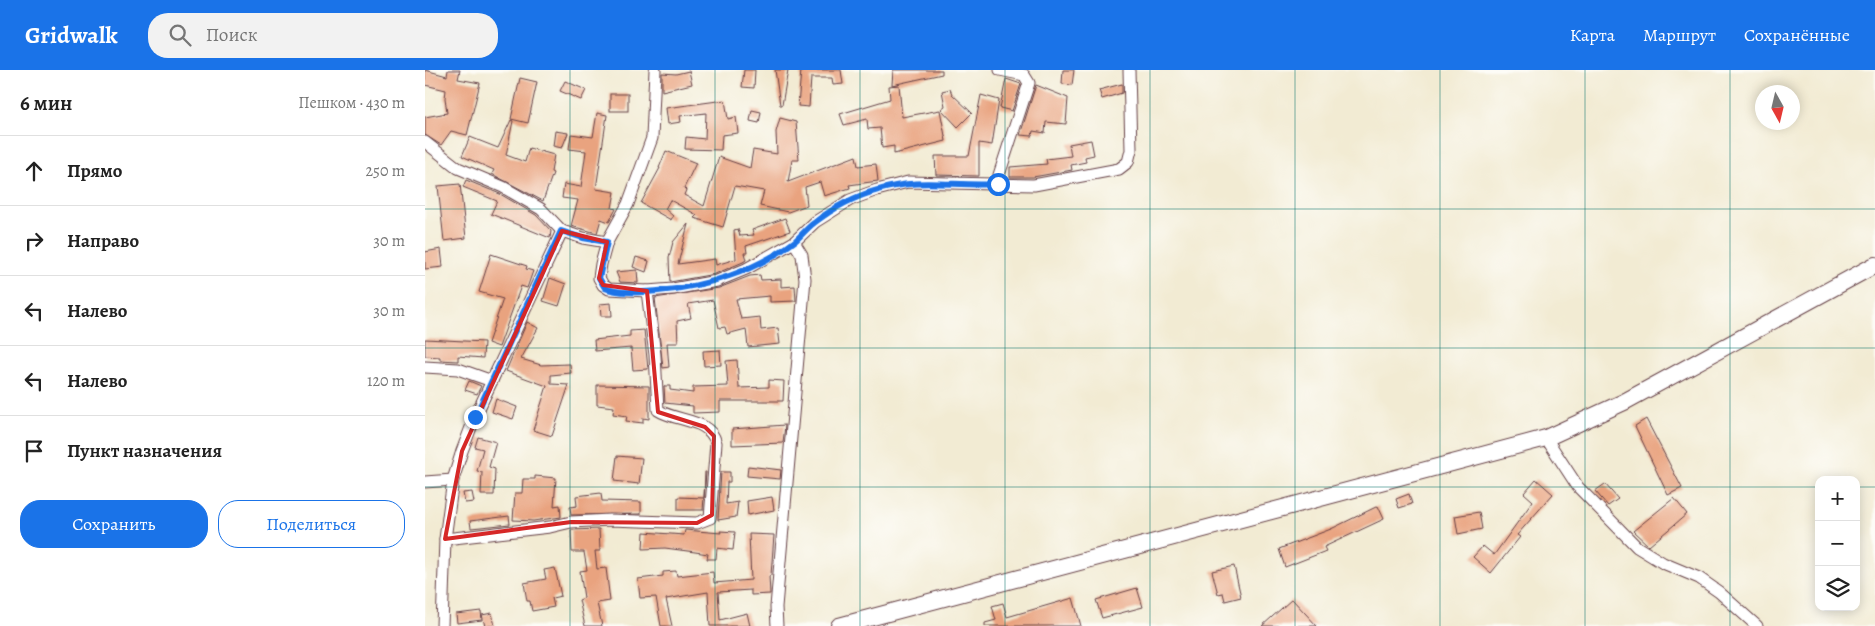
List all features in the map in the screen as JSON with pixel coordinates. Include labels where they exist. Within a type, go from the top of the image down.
[{"type":"main road","points":[[839,626],[1546,438],[1624,402],[1875,265]]},
{"type":"street","points":[[655,70],[652,138],[627,204],[607,242],[599,278],[603,285],[609,289],[673,290],[717,281],[746,269],[794,242],[815,222],[850,200],[877,190],[908,182],[1034,185],[1087,176],[1124,166],[1131,150],[1129,70]]},
{"type":"street","points":[[998,184],[999,175],[1029,83],[1024,75],[1000,70]]},
{"type":"street","points":[[425,142],[459,168],[503,186],[541,209],[561,231],[583,238],[607,242]]},
{"type":"street","points":[[442,626],[445,539],[453,480],[475,417],[561,231]]},
{"type":"street","points":[[777,626],[776,607],[805,279],[802,255],[794,242]]},
{"type":"street","points":[[445,539],[550,527],[571,522],[610,520],[697,523],[710,518],[716,443],[714,436],[705,427],[658,410],[655,355],[647,291]]},
{"type":"street","points":[[425,367],[458,369],[492,382]]},
{"type":"street","points":[[1546,438],[1578,487],[1637,547],[1663,563],[1699,578],[1719,592],[1757,626]]},
{"type":"street","points":[[425,482],[453,480]]},
{"type":"highlighted area","points":[[562,231],[607,242],[599,278],[603,285],[647,291],[658,412],[705,427],[714,436],[712,515],[697,523],[571,522],[445,539],[462,451]]},
{"type":"building","points":[[425,70],[447,76],[448,70],[460,70],[458,79],[480,83],[467,135],[451,131],[441,145],[425,135],[425,117],[447,113],[446,90],[425,85]]},
{"type":"building","points":[[744,70],[755,70],[754,88],[742,87]]},
{"type":"building","points":[[775,70],[788,70],[782,105],[780,105]]},
{"type":"building","points":[[801,70],[841,70],[843,84],[833,85],[832,78],[811,78],[809,107],[798,106]]},
{"type":"building","points":[[893,70],[942,70],[942,74],[892,85]]},
{"type":"building","points":[[1063,70],[1074,70],[1072,85],[1062,84]]},
{"type":"building","points":[[689,71],[692,84],[662,91],[662,73],[676,74]]},
{"type":"building","points":[[520,78],[537,82],[528,123],[511,119]]},
{"type":"building","points":[[1006,79],[1021,84],[1012,111],[1000,108]]},
{"type":"building","points":[[565,81],[586,90],[581,100],[560,91]]},
{"type":"building","points":[[1122,84],[1122,93],[1102,99],[1099,90]]},
{"type":"building","points":[[899,85],[902,117],[940,110],[946,141],[894,154],[894,146],[882,148],[880,128],[868,129],[867,119],[844,125],[840,114],[890,99],[889,86]]},
{"type":"building","points":[[1036,85],[1068,98],[1066,124],[1046,122],[1045,133],[1033,131],[1032,136],[1020,135]]},
{"type":"building","points":[[950,89],[952,94],[972,113],[958,127],[941,109],[945,106],[942,91]]},
{"type":"building","points":[[610,94],[628,94],[628,111],[610,111]]},
{"type":"building","points":[[981,95],[999,100],[992,145],[979,143],[979,176],[936,175],[935,156],[969,156]]},
{"type":"building","points":[[725,100],[728,119],[736,117],[738,133],[722,135],[721,150],[685,149],[686,137],[705,139],[706,113],[680,116],[681,122],[668,124],[666,108]]},
{"type":"building","points":[[752,110],[761,112],[759,123],[750,121]]},
{"type":"building","points":[[597,113],[607,115],[596,189],[615,192],[612,208],[616,209],[609,222],[601,219],[597,233],[571,226],[578,200],[562,198],[564,184],[581,187],[586,151],[569,149],[571,134],[593,137]]},
{"type":"building","points":[[780,118],[796,122],[799,160],[792,160],[788,182],[856,156],[858,166],[876,164],[878,181],[849,185],[850,188],[824,196],[820,182],[805,187],[807,205],[788,212],[760,206],[764,191],[735,186],[723,227],[694,218],[697,215],[670,200],[665,209],[673,216],[671,220],[641,203],[660,168],[666,151],[696,163],[684,188],[686,190],[684,195],[704,206],[719,157],[750,168],[753,150],[777,154],[776,132]]},
{"type":"building","points":[[511,120],[513,121],[506,155],[525,162],[529,148],[554,155],[551,172],[553,173],[543,201],[492,174],[494,170],[462,156],[470,137],[498,148]]},
{"type":"building","points":[[555,131],[568,133],[562,148],[553,146]]},
{"type":"building","points":[[1091,140],[1094,155],[1085,157],[1086,162],[1071,165],[1072,170],[1033,177],[1010,177],[1010,167],[1047,164],[1046,159],[1071,156],[1069,144]]},
{"type":"building","points":[[466,180],[500,194],[536,215],[551,231],[550,238],[491,214],[497,201],[463,187]]},
{"type":"building","points":[[460,184],[466,238],[444,241],[438,186]]},
{"type":"building","points":[[785,218],[790,231],[746,246],[747,253],[744,253],[746,260],[743,262],[715,274],[670,282],[669,258],[673,242],[688,224],[678,264],[715,259],[716,265],[736,259],[734,230],[738,229],[740,236],[754,235],[752,230]]},
{"type":"building","points":[[441,249],[443,267],[425,269],[425,252]]},
{"type":"building","points":[[491,254],[527,266],[526,269],[533,271],[527,288],[521,286],[499,347],[488,343],[503,299],[479,292]]},
{"type":"building","points":[[636,257],[649,261],[646,272],[633,267]]},
{"type":"building","points":[[637,270],[638,283],[620,282],[616,272]]},
{"type":"building","points":[[760,275],[761,280],[781,279],[781,287],[795,286],[796,301],[770,302],[770,296],[736,299],[741,319],[760,317],[761,330],[778,328],[780,344],[748,347],[746,329],[727,334],[725,327],[719,328],[713,300],[688,304],[691,318],[677,321],[678,343],[667,343],[669,367],[663,368],[655,298],[719,288],[750,276]]},
{"type":"building","points":[[550,278],[566,284],[559,306],[543,301]]},
{"type":"building","points":[[611,303],[612,316],[601,316],[600,304]]},
{"type":"building","points":[[527,322],[538,328],[521,359],[541,365],[570,364],[571,373],[551,375],[551,384],[569,385],[552,436],[533,430],[547,386],[506,371]]},
{"type":"building","points":[[644,330],[648,369],[633,370],[631,348],[595,351],[594,340],[630,336],[630,331]]},
{"type":"building","points":[[425,339],[484,342],[483,358],[458,356],[458,361],[440,360],[440,357],[425,356]]},
{"type":"building","points":[[720,350],[721,365],[704,366],[703,351]]},
{"type":"building","points":[[737,360],[739,388],[769,387],[769,380],[784,381],[783,401],[720,401],[720,412],[693,413],[693,406],[665,403],[664,386],[670,386],[670,390],[693,393],[693,387],[728,386],[726,361]]},
{"type":"building","points":[[469,381],[481,386],[477,394],[465,390]]},
{"type":"building","points":[[597,385],[649,386],[649,419],[643,418],[643,423],[626,421],[627,416],[613,414],[614,407],[597,405]]},
{"type":"building","points":[[496,399],[517,407],[513,419],[492,412]]},
{"type":"building","points":[[1646,419],[1682,488],[1668,495],[1635,426]]},
{"type":"building","points":[[785,425],[783,443],[732,445],[732,429]]},
{"type":"building","points":[[478,437],[496,442],[489,467],[495,469],[494,495],[481,495],[482,472],[477,471],[483,449],[475,447]]},
{"type":"building","points":[[617,456],[642,458],[639,484],[614,481]]},
{"type":"building","points":[[748,466],[781,470],[780,479],[747,476]]},
{"type":"building","points":[[721,472],[730,472],[730,482],[727,482],[726,504],[738,502],[736,517],[718,520]]},
{"type":"building","points":[[535,476],[556,478],[554,506],[560,505],[561,517],[533,521],[513,520],[515,493],[522,493],[523,479],[535,479]]},
{"type":"building","points":[[1536,479],[1553,494],[1517,535],[1520,537],[1491,573],[1473,557],[1483,546],[1494,555],[1533,501],[1524,493]]},
{"type":"building","points":[[1605,484],[1618,499],[1608,506],[1595,491]]},
{"type":"building","points":[[472,492],[474,502],[465,503],[463,493]]},
{"type":"building","points":[[601,493],[602,501],[641,502],[641,514],[571,515],[570,507],[577,506],[576,496]]},
{"type":"building","points":[[1409,494],[1412,504],[1399,508],[1396,499]]},
{"type":"building","points":[[678,497],[704,498],[703,510],[678,510]]},
{"type":"building","points":[[772,497],[774,510],[748,515],[747,501]]},
{"type":"building","points":[[1674,498],[1687,514],[1649,546],[1633,531]]},
{"type":"building","points":[[1378,506],[1384,519],[1324,547],[1326,551],[1285,567],[1279,549],[1331,529]]},
{"type":"building","points":[[1479,512],[1482,529],[1458,534],[1455,516]]},
{"type":"building","points":[[509,516],[510,524],[471,528],[470,521]]},
{"type":"building","points":[[599,529],[600,551],[595,551],[597,569],[606,568],[610,601],[597,603],[602,626],[585,626],[579,600],[584,598],[580,571],[587,570],[584,552],[572,552],[571,530]]},
{"type":"building","points":[[685,530],[721,533],[720,531],[735,532],[733,550],[717,548],[716,559],[707,559],[708,554],[665,548],[643,549],[644,532],[684,535]]},
{"type":"building","points":[[749,534],[774,535],[771,575],[769,576],[770,594],[751,595],[751,590],[718,592],[720,620],[747,613],[750,626],[710,626],[708,592],[666,599],[672,626],[661,626],[656,597],[640,598],[638,579],[663,576],[663,572],[676,571],[677,576],[713,572],[714,583],[751,580]]},
{"type":"building","points":[[1234,566],[1241,597],[1225,601],[1223,593],[1218,594],[1212,571]]},
{"type":"building","points":[[555,568],[561,596],[552,598],[554,607],[532,611],[530,601],[527,601],[524,583],[546,579],[544,570]]},
{"type":"building","points":[[1137,588],[1143,607],[1102,618],[1096,600]]},
{"type":"building","points":[[1073,598],[1081,626],[985,626],[985,623],[996,620],[992,606],[1003,603],[1007,617]]},
{"type":"building","points":[[1292,599],[1317,626],[1262,626]]},
{"type":"building","points":[[481,611],[482,620],[457,623],[456,614]]},
{"type":"building","points":[[492,613],[495,626],[485,626],[482,615]]},
{"type":"route","points":[[475,417],[507,346],[545,270],[561,231],[583,238],[607,242],[599,278],[605,288],[647,291],[673,290],[717,281],[746,269],[794,242],[815,222],[850,200],[877,190],[908,182],[998,184]]}]
